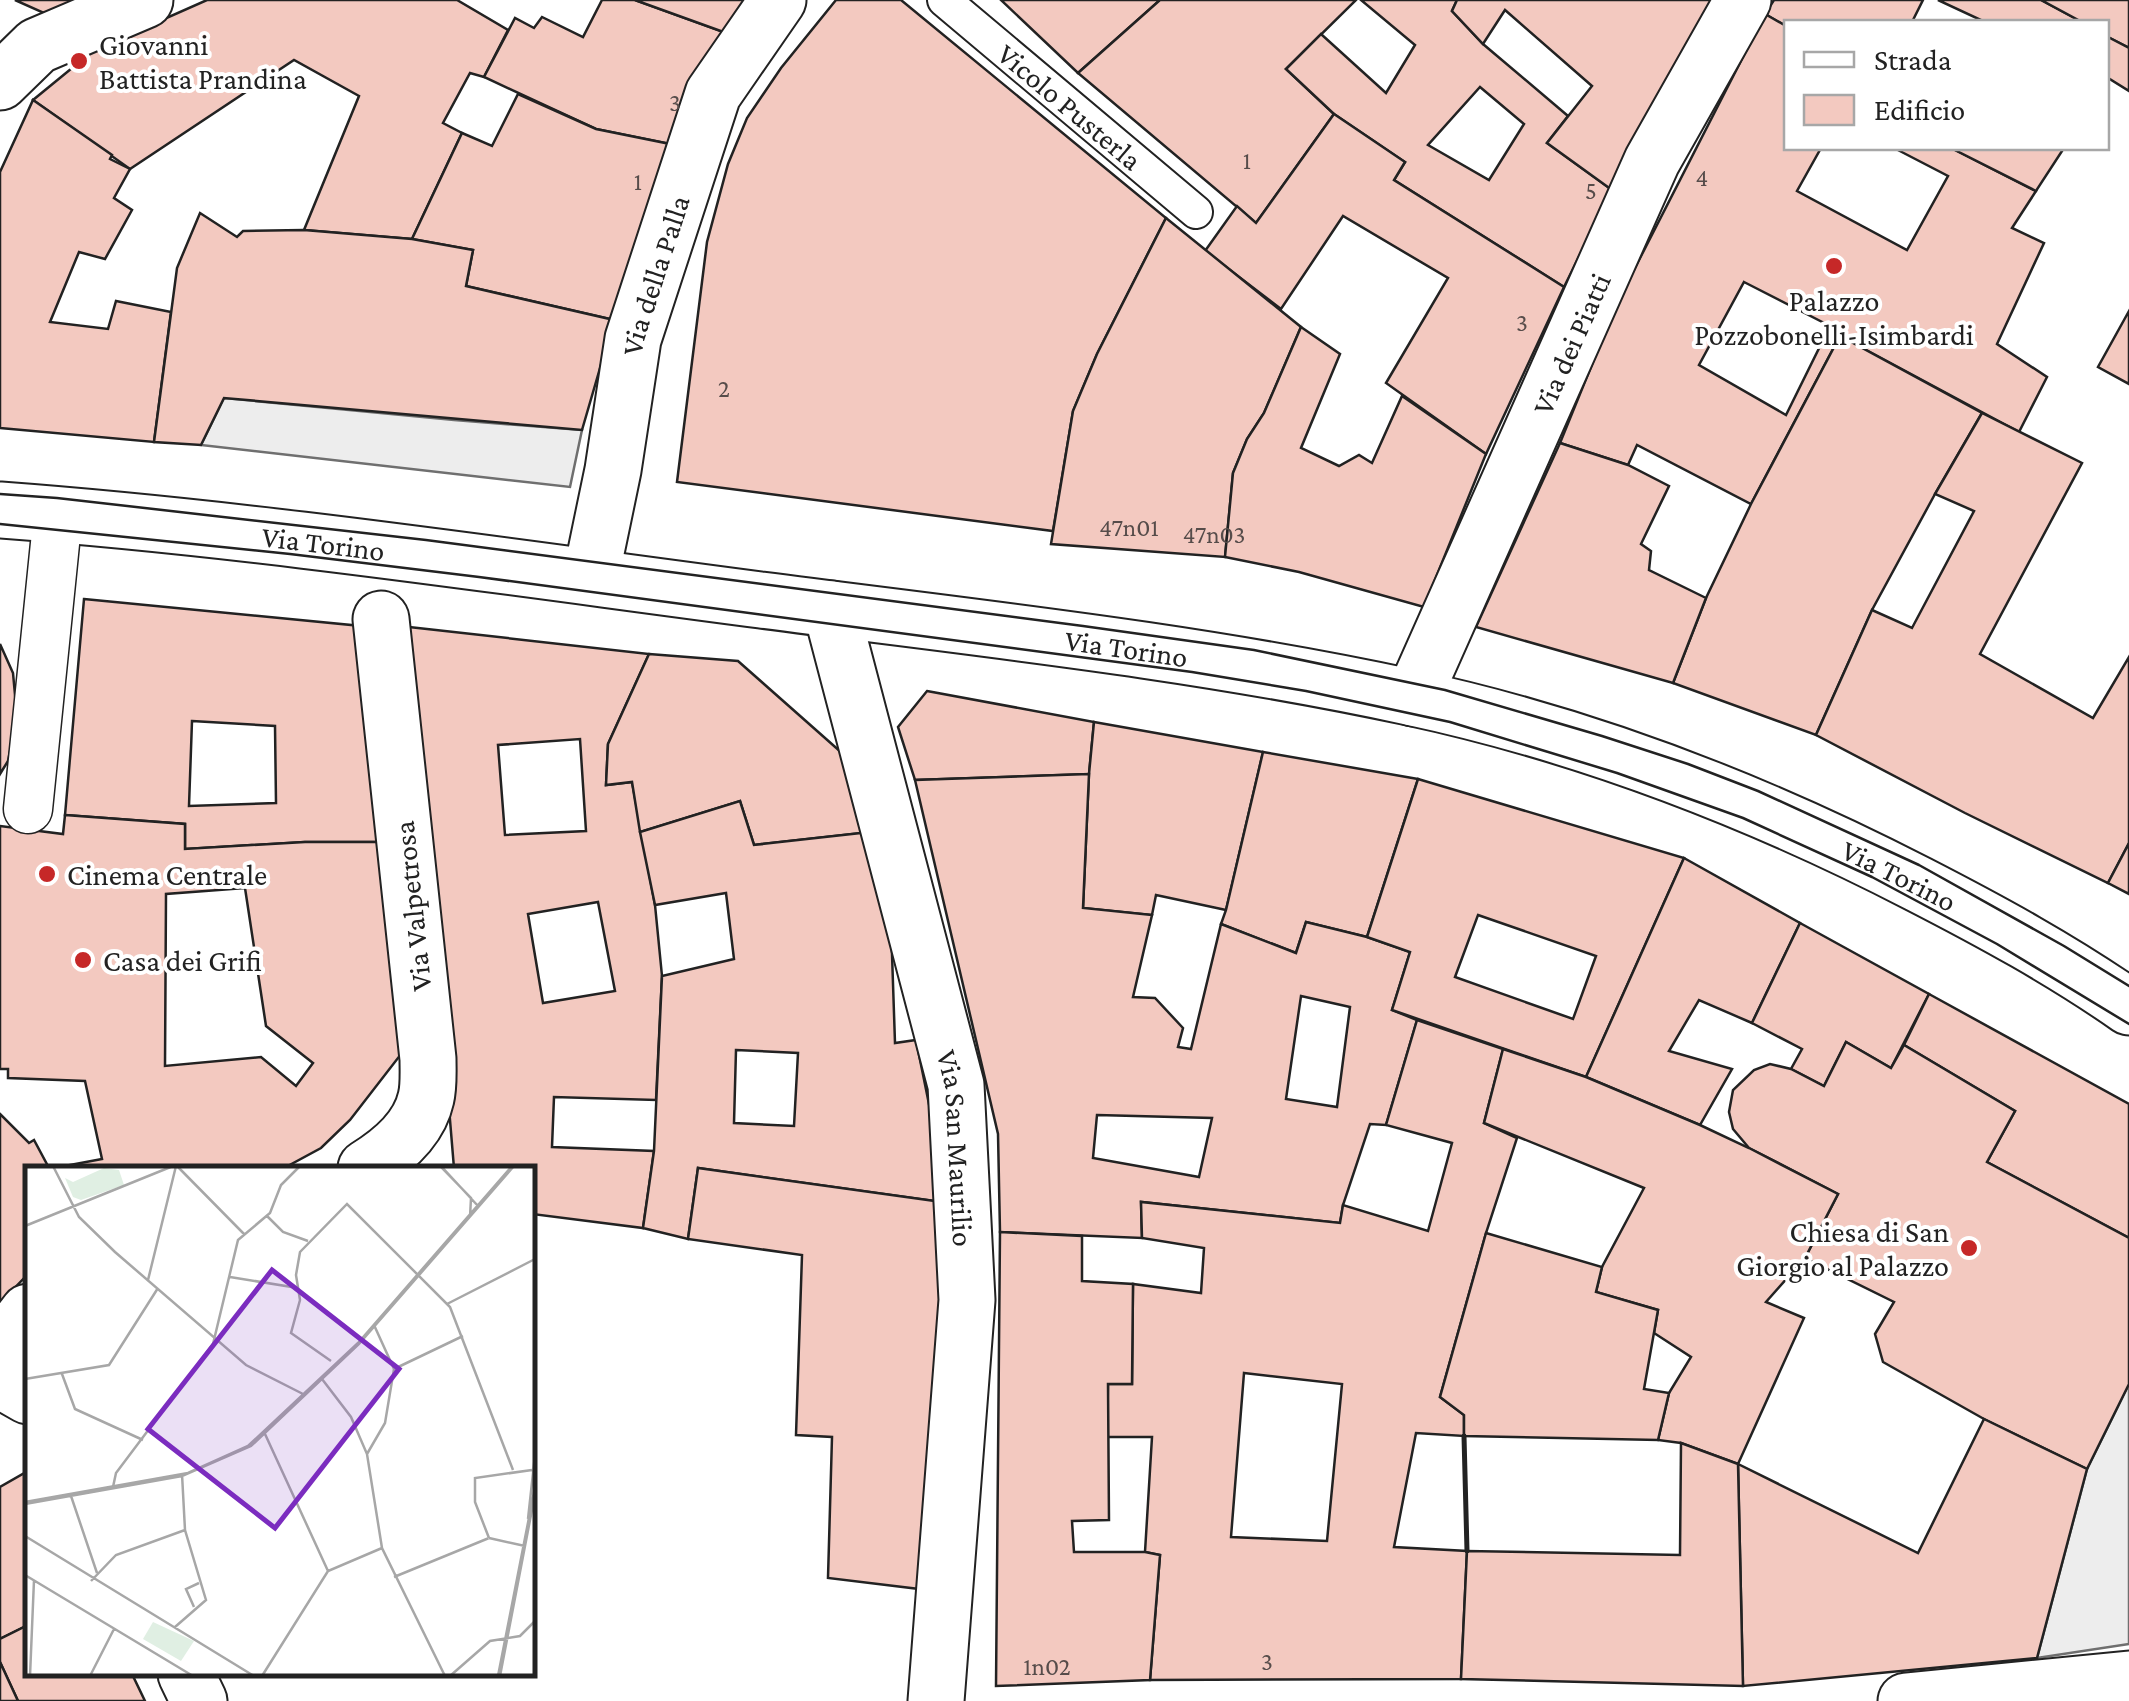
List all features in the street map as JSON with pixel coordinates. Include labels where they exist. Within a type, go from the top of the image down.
[{"type":"street","points":[[12,52],[145,0]]},
{"type":"street","name":"Via della Palla","points":[[591,576],[613,470],[633,340],[714,94],[778,0]]},
{"type":"street","name":"Via dei Piatti","points":[[1413,698],[1652,162],[1743,0]]},
{"type":"street","name":"Via Torino","points":[[0,510],[591,576],[1212,660],[1413,698],[1630,760],[1738,799],[1977,914],[2129,1006]]},
{"type":"street","points":[[28,809],[58,514]]},
{"type":"street","name":"Via San Maurilio","points":[[831,609],[956,1086],[967,1300],[936,1701]]},
{"type":"street","name":"Via Valpetrosa","points":[[369,1166],[409,1135],[426,1099],[428,1059],[381,618]]},
{"type":"street","points":[[0,1348],[25,1316]]},
{"type":"street","points":[[0,1380],[25,1394]]},
{"type":"street","points":[[1906,1701],[2099,1671]]},
{"type":"street","points":[[187,1676],[199,1701]]},
{"type":"lane","name":"Vicolo Pusterla","points":[[944,0],[1196,212]]},
{"type":"shaded area","points":[[224,398],[582,430],[570,487],[201,445]]},
{"type":"shaded area","points":[[2129,1384],[2129,1644],[2037,1658],[2087,1469]]},
{"type":"building","points":[[15,0],[83,0],[46,14]]},
{"type":"building","points":[[207,0],[457,0],[508,30],[484,77],[470,73],[443,123],[462,133],[412,239],[304,230],[359,96],[294,60],[130,169],[33,100],[94,50]]},
{"type":"building","points":[[602,0],[635,0],[729,34],[675,145],[596,129],[484,77],[515,18],[534,28],[542,17],[583,37]]},
{"type":"building","points":[[635,0],[749,0],[729,34]]},
{"type":"building","points":[[836,0],[901,0],[1166,218],[1097,354],[1073,411],[1053,531],[677,482],[707,242],[728,164],[747,118]]},
{"type":"building","points":[[1001,0],[1160,0],[1078,73]]},
{"type":"building","points":[[1160,0],[1356,0],[1286,69],[1334,114],[1256,223],[1078,73]]},
{"type":"building","points":[[1361,0],[1457,0],[1452,11],[1483,44],[1568,116],[1547,143],[1612,190],[1564,287],[1394,180],[1405,162],[1334,114],[1286,69],[1321,34],[1386,93],[1415,45]],"holes":[[[1480,87],[1524,124],[1489,180],[1428,145]]]},
{"type":"building","points":[[1457,0],[1719,0],[1612,190],[1547,143],[1592,86],[1505,10],[1483,44],[1452,11]]},
{"type":"building","points":[[1774,0],[1923,0],[1913,20],[1784,20],[1784,25],[1765,14]]},
{"type":"building","points":[[1938,0],[2041,0],[2078,20],[1981,20]]},
{"type":"building","points":[[2041,0],[2129,0],[2129,48],[2109,38],[2109,20],[2078,20]]},
{"type":"building","name":"Palazzo Pozzobonelli-Isimbardi","points":[[1765,14],[1784,25],[1784,150],[1820,150],[1797,191],[1907,250],[1948,176],[1898,150],[1955,150],[2036,191],[2012,228],[2044,243],[1997,344],[2047,377],[2019,432],[1840,336],[1751,504],[1637,445],[1628,465],[1560,443],[1617,303]],"holes":[[[1744,282],[1830,326],[1786,415],[1699,365]]]},
{"type":"building","points":[[2109,38],[2129,48],[2129,91],[2109,79]]},
{"type":"building","points":[[518,94],[596,129],[675,145],[614,320],[466,286],[473,250],[412,239],[462,133],[492,146]]},
{"type":"building","points":[[33,100],[112,155],[110,159],[130,169],[114,198],[132,210],[105,259],[79,252],[50,322],[108,329],[116,301],[171,312],[154,442],[0,428],[0,172]]},
{"type":"building","points":[[1334,114],[1405,162],[1394,180],[1564,287],[1486,454],[1386,383],[1448,278],[1343,216],[1281,309],[1205,251],[1237,206],[1256,223]]},
{"type":"building","points":[[1955,150],[2063,150],[2036,191]]},
{"type":"building","points":[[200,213],[237,237],[243,231],[304,230],[412,239],[473,250],[466,286],[614,320],[582,430],[224,398],[201,445],[154,442],[177,268]]},
{"type":"building","points":[[1166,218],[1301,327],[1233,473],[1225,557],[1051,544],[1073,411],[1097,354]]},
{"type":"building","points":[[2129,311],[2129,384],[2098,367]]},
{"type":"building","points":[[1301,327],[1340,354],[1301,448],[1339,466],[1359,455],[1372,463],[1402,396],[1486,454],[1424,607],[1299,572],[1225,557],[1233,473]]},
{"type":"building","points":[[1840,336],[1982,413],[1872,610],[1816,735],[1673,683],[1706,598],[1751,504]]},
{"type":"building","points":[[1982,413],[2082,463],[1980,654],[2093,718],[2129,657],[2129,843],[2108,883],[1816,735],[1872,610],[1912,628],[1974,511],[1935,494]]},
{"type":"building","points":[[1560,443],[1628,465],[1669,486],[1641,544],[1651,551],[1649,570],[1706,598],[1673,683],[1476,627]]},
{"type":"building","points":[[84,599],[361,626],[380,842],[185,849],[185,824],[65,815]],"holes":[[[192,721],[275,726],[276,803],[189,806]]]},
{"type":"building","points":[[409,627],[649,654],[608,744],[606,785],[632,782],[655,905],[662,976],[656,1100],[554,1097],[552,1147],[654,1151],[643,1228],[535,1214],[535,1166],[454,1166]],"holes":[[[580,739],[586,831],[505,835],[498,745]],[[598,902],[615,991],[543,1003],[528,914]]]},
{"type":"building","points":[[0,644],[13,673],[17,717],[8,761],[0,774]]},
{"type":"building","points":[[649,654],[738,661],[842,753],[870,832],[754,845],[740,801],[640,832],[632,782],[606,785],[608,744]]},
{"type":"building","points":[[927,691],[1094,722],[1089,774],[915,780],[898,727]]},
{"type":"building","points":[[1094,722],[1263,752],[1226,910],[1156,895],[1152,915],[1083,908]]},
{"type":"building","points":[[1263,752],[1418,779],[1367,937],[1306,922],[1296,953],[1221,924]]},
{"type":"building","points":[[1089,774],[1083,908],[1152,915],[1133,997],[1155,998],[1183,1028],[1178,1047],[1191,1049],[1221,924],[1296,953],[1306,922],[1410,952],[1392,1010],[1417,1020],[1386,1125],[1370,1124],[1340,1223],[1141,1202],[1142,1238],[1000,1232],[998,1134],[915,780]],"holes":[[[1301,996],[1350,1007],[1337,1107],[1286,1099]],[[1097,1115],[1212,1118],[1199,1177],[1093,1158]]]},
{"type":"building","points":[[1418,779],[1684,858],[1586,1077],[1392,1010],[1410,952],[1367,937]],"holes":[[[1478,915],[1596,956],[1573,1019],[1455,977]]]},
{"type":"building","points":[[740,801],[754,845],[870,832],[891,924],[895,1043],[916,1040],[949,1203],[698,1168],[688,1239],[643,1228],[654,1151],[662,976],[734,959],[726,893],[655,905],[640,832]],"holes":[[[736,1050],[798,1053],[794,1126],[734,1123]]]},
{"type":"building","name":"Casa dei Grifi","points":[[65,815],[185,824],[185,849],[380,842],[405,1049],[350,1120],[321,1148],[288,1166],[65,1166],[102,1159],[85,1081],[8,1078],[8,1069],[0,1069],[0,826],[63,834]],"holes":[[[245,888],[266,1026],[313,1063],[296,1086],[261,1057],[165,1066],[166,894]]]},
{"type":"building","points":[[2129,843],[2129,894],[2108,883]]},
{"type":"building","points":[[1684,858],[1800,923],[1752,1023],[1699,1000],[1669,1051],[1732,1069],[1700,1125],[1586,1077]]},
{"type":"building","points":[[1800,923],[1929,994],[1891,1068],[1846,1042],[1824,1086],[1791,1069],[1802,1049],[1752,1023]]},
{"type":"building","points":[[1929,994],[2129,1104],[2129,1238],[1987,1162],[2015,1111],[1904,1045]]},
{"type":"building","points":[[1417,1020],[1503,1049],[1484,1123],[1517,1138],[1440,1397],[1464,1415],[1464,1436],[1416,1433],[1394,1547],[1467,1551],[1461,1679],[1150,1680],[1160,1555],[1145,1552],[1152,1437],[1107,1437],[1108,1384],[1132,1384],[1133,1284],[1201,1293],[1204,1248],[1142,1238],[1141,1202],[1340,1223],[1343,1205],[1428,1231],[1452,1143],[1386,1125]],"holes":[[[1244,1373],[1342,1384],[1327,1541],[1231,1537]]]},
{"type":"building","name":"Chiesa di San Giorgio al Palazzo","points":[[1846,1042],[1891,1068],[1904,1045],[2015,1111],[1987,1162],[2129,1238],[2129,1384],[2087,1469],[1984,1419],[1883,1362],[1875,1334],[1894,1302],[1805,1258],[1838,1194],[1749,1148],[1733,1129],[1729,1112],[1733,1090],[1754,1070],[1770,1064],[1791,1069],[1824,1086]]},
{"type":"building","points":[[1503,1049],[1586,1077],[1700,1125],[1838,1194],[1805,1258],[1766,1302],[1804,1318],[1738,1464],[1681,1443],[1658,1440],[1669,1393],[1691,1357],[1654,1333],[1658,1310],[1596,1292],[1602,1267],[1644,1188],[1484,1123]]},
{"type":"building","points":[[0,1114],[29,1143],[34,1140],[48,1166],[25,1166],[25,1277],[0,1303]]},
{"type":"building","points":[[698,1168],[949,1203],[936,1591],[828,1578],[832,1437],[796,1435],[802,1255],[688,1239]]},
{"type":"building","points":[[1000,1232],[1082,1236],[1082,1281],[1133,1284],[1132,1384],[1108,1384],[1109,1520],[1072,1521],[1074,1552],[1160,1555],[1150,1680],[996,1686]]},
{"type":"building","points":[[1486,1233],[1602,1267],[1596,1292],[1658,1310],[1644,1389],[1669,1393],[1658,1440],[1464,1436],[1464,1415],[1440,1397]]},
{"type":"building","points":[[1984,1419],[2087,1469],[2037,1658],[1743,1686],[1738,1464],[1918,1553]]},
{"type":"building","points":[[1681,1443],[1738,1464],[1743,1686],[1461,1679],[1467,1551],[1680,1555]]},
{"type":"building","points":[[25,1473],[25,1626],[0,1639],[0,1487]]},
{"type":"building","points":[[25,1626],[25,1676],[133,1676],[145,1701],[18,1701],[0,1662],[0,1639]]},
{"type":"building","points":[[0,1662],[18,1701],[0,1701]]},
{"type":"tram line","points":[[0,494],[426,540],[1083,626],[1254,650],[1445,690],[1602,736],[1758,791],[1919,865],[2129,986]]},
{"type":"tram line","points":[[0,524],[479,577],[1192,672],[1306,691],[1450,722],[1617,773],[1743,818],[1872,877],[1997,944],[2129,1024]]},
{"type":"wall","points":[[1464,1436],[1467,1551]]},
{"type":"place","name":"Giovanni Battista Prandina","points":[[79,61]]},
{"type":"place","name":"Palazzo Pozzobonelli-Isimbardi","points":[[1834,266]]},
{"type":"place","name":"Cinema Centrale","points":[[47,874]]},
{"type":"place","name":"Casa dei Grifi","points":[[83,960]]},
{"type":"place","name":"Chiesa di San Giorgio al Palazzo","points":[[1969,1248]]}]
